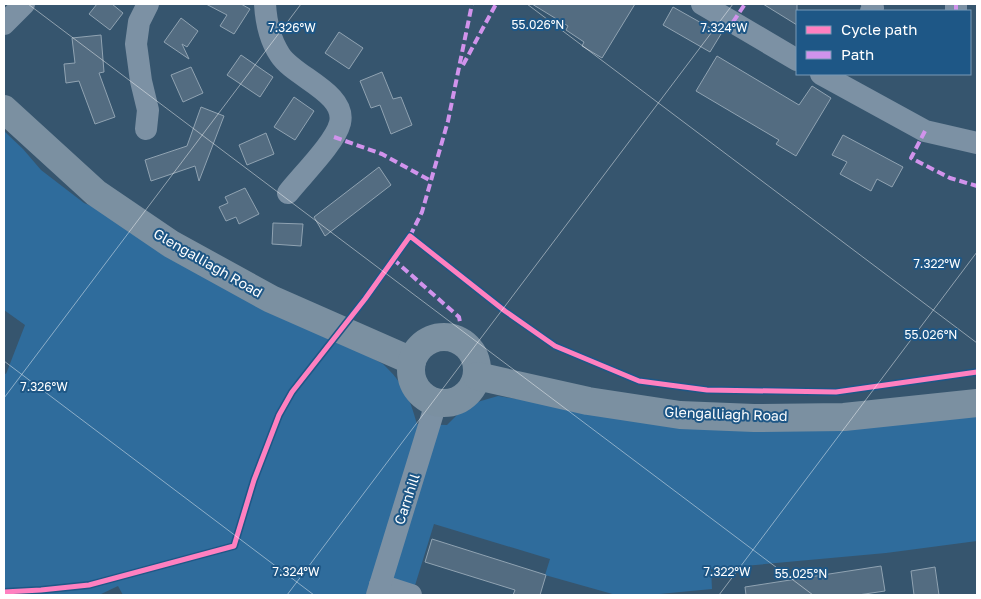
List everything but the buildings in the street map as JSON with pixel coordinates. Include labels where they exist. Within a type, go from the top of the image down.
[{"type":"main road","name":"Glengalliagh Road","points":[[4,109],[96,193],[171,244],[271,299],[412,361]]},
{"type":"main road","points":[[444,336],[455,338],[464,343],[476,358],[477,376],[473,387],[466,396],[445,404],[436,403],[425,398],[412,382],[410,371],[412,361],[416,351],[428,341],[444,336]]},
{"type":"main road","name":"Glengalliagh Road","points":[[477,376],[588,401],[680,415],[754,418],[844,417],[977,403]]},
{"type":"street","points":[[4,24],[24,4]]},
{"type":"street","points":[[146,129],[148,110],[141,81],[136,44],[139,22],[148,4]]},
{"type":"street","points":[[265,4],[270,34],[280,56],[296,71],[333,98],[341,110],[340,123],[334,137],[288,193]]},
{"type":"street","points":[[702,4],[796,59]]},
{"type":"street","points":[[830,76],[926,132],[977,144]]},
{"type":"street","name":"Carnhill","points":[[378,590],[436,403]]},
{"type":"street","points":[[378,590],[411,595]]},
{"type":"shaded area","points":[[4,131],[41,170],[84,203],[114,216],[383,364],[405,391],[417,424],[447,425],[467,405],[498,396],[624,416],[977,411],[977,541],[886,553],[711,569],[712,589],[649,595],[616,595],[545,575],[550,559],[434,524],[412,595],[123,595],[118,586],[99,595],[4,595],[4,373],[6,374],[25,325],[4,310]]},
{"type":"marked path","points":[[410,236],[422,212],[448,121],[472,4]]},
{"type":"marked path","points":[[463,65],[496,4]]},
{"type":"marked path","points":[[733,22],[745,4]]},
{"type":"marked path","points":[[956,4],[956,10]]},
{"type":"marked path","points":[[925,131],[911,158],[950,178],[977,186]]},
{"type":"marked path","points":[[334,137],[382,154],[431,181]]},
{"type":"marked path","points":[[393,259],[459,317],[460,322]]},
{"type":"cycle path","points":[[4,592],[89,585],[234,546],[254,480],[279,415],[292,392],[365,299],[410,236],[505,311],[555,346],[639,381],[707,390],[836,392],[977,372]]}]
